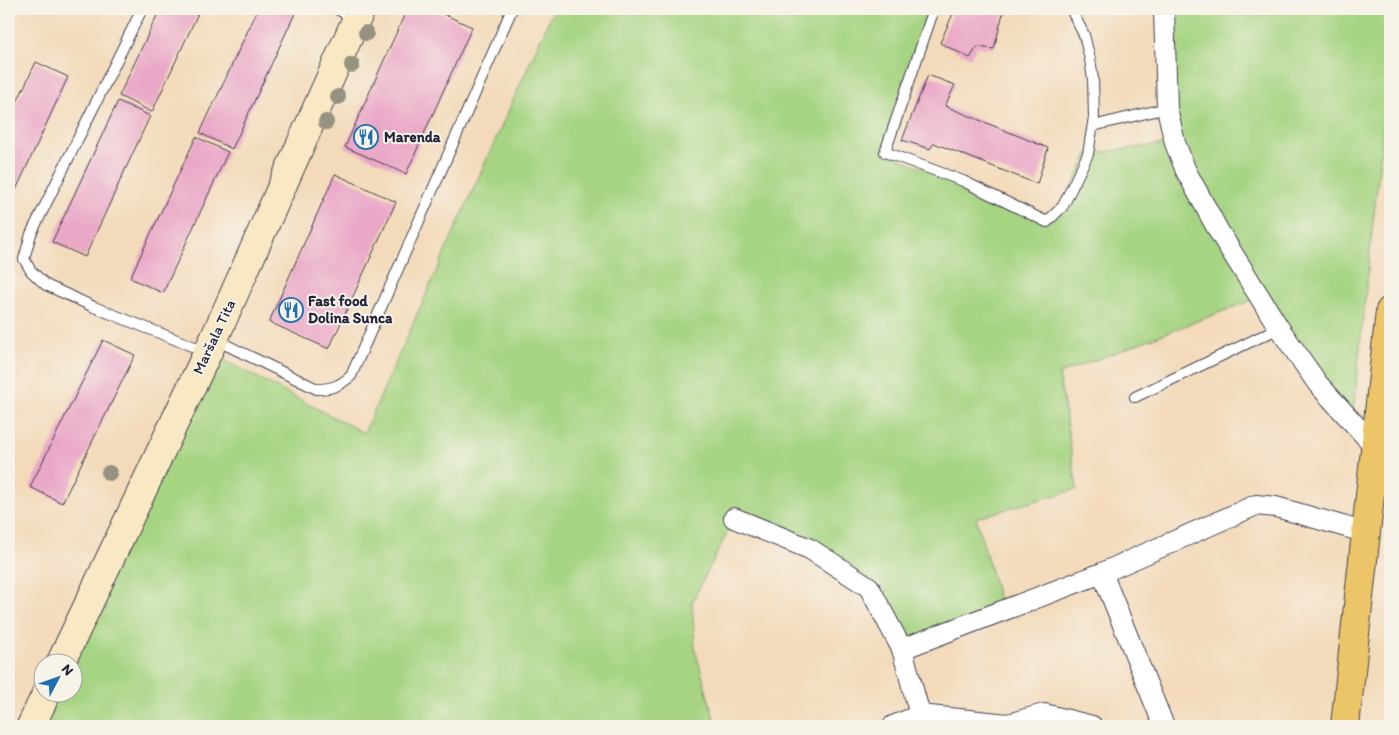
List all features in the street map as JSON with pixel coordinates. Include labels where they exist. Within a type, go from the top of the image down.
[{"type":"main road","points":[[1345,726],[1390,311]]},
{"type":"street","points":[[1164,9],[1167,108],[1175,143],[1186,171],[1218,230],[1279,328],[1318,384],[1376,448]]},
{"type":"street","name":"Maršala Tita","points":[[66,652],[211,346],[351,12]]},
{"type":"street","points":[[902,649],[1102,573],[1256,505],[1276,507],[1366,533]]},
{"type":"street","points":[[734,518],[810,549],[869,587],[902,649],[920,715]]},
{"type":"street","points":[[1102,573],[1164,726]]},
{"type":"street","points":[[31,726],[42,702]]},
{"type":"street","points":[[893,726],[920,715],[1008,724],[1044,714],[1092,726]]},
{"type":"lane","points":[[142,9],[31,234],[24,260],[31,271],[46,285],[94,307],[211,346],[317,389],[332,389],[342,384],[351,376],[512,9]]},
{"type":"lane","points":[[934,9],[885,152],[963,181],[1047,222],[1063,206],[1088,154],[1093,126],[1093,79],[1090,59],[1084,35],[1071,9]]},
{"type":"lane","points":[[1093,126],[1167,108]]},
{"type":"lane","points":[[1135,397],[1279,328]]},
{"type":"green space","points":[[554,9],[933,9],[885,152],[1047,222],[1063,206],[1088,154],[1174,143],[1164,9],[1390,9],[1390,63],[1352,422],[1260,297],[1059,374],[1077,489],[976,518],[1002,611],[902,649],[869,587],[735,518],[692,602],[695,649],[716,726],[31,726],[43,702],[82,702],[82,652],[76,652],[208,352],[364,433]]},
{"type":"building","points":[[160,9],[200,9],[152,112],[119,96]]},
{"type":"building","points":[[258,9],[297,9],[232,149],[200,133]]},
{"type":"building","points":[[407,9],[432,9],[472,27],[406,174],[345,147]]},
{"type":"building","points":[[955,9],[1004,9],[994,49],[977,47],[970,58],[940,43]]},
{"type":"building","points":[[36,62],[68,77],[9,205],[9,119]]},
{"type":"building","points":[[928,75],[955,85],[945,106],[1048,148],[1037,184],[934,143],[930,149],[902,140]]},
{"type":"building","points":[[118,101],[150,116],[85,257],[52,242]]},
{"type":"building","points":[[196,137],[228,152],[163,293],[130,278]]},
{"type":"building","points":[[335,174],[396,202],[329,349],[269,322]]},
{"type":"building","points":[[103,340],[135,355],[62,503],[30,487]]},
{"type":"place","name":"Marenda","points":[[366,137]]},
{"type":"place","name":"Fast food Dolina Sunca","points":[[291,310]]}]
